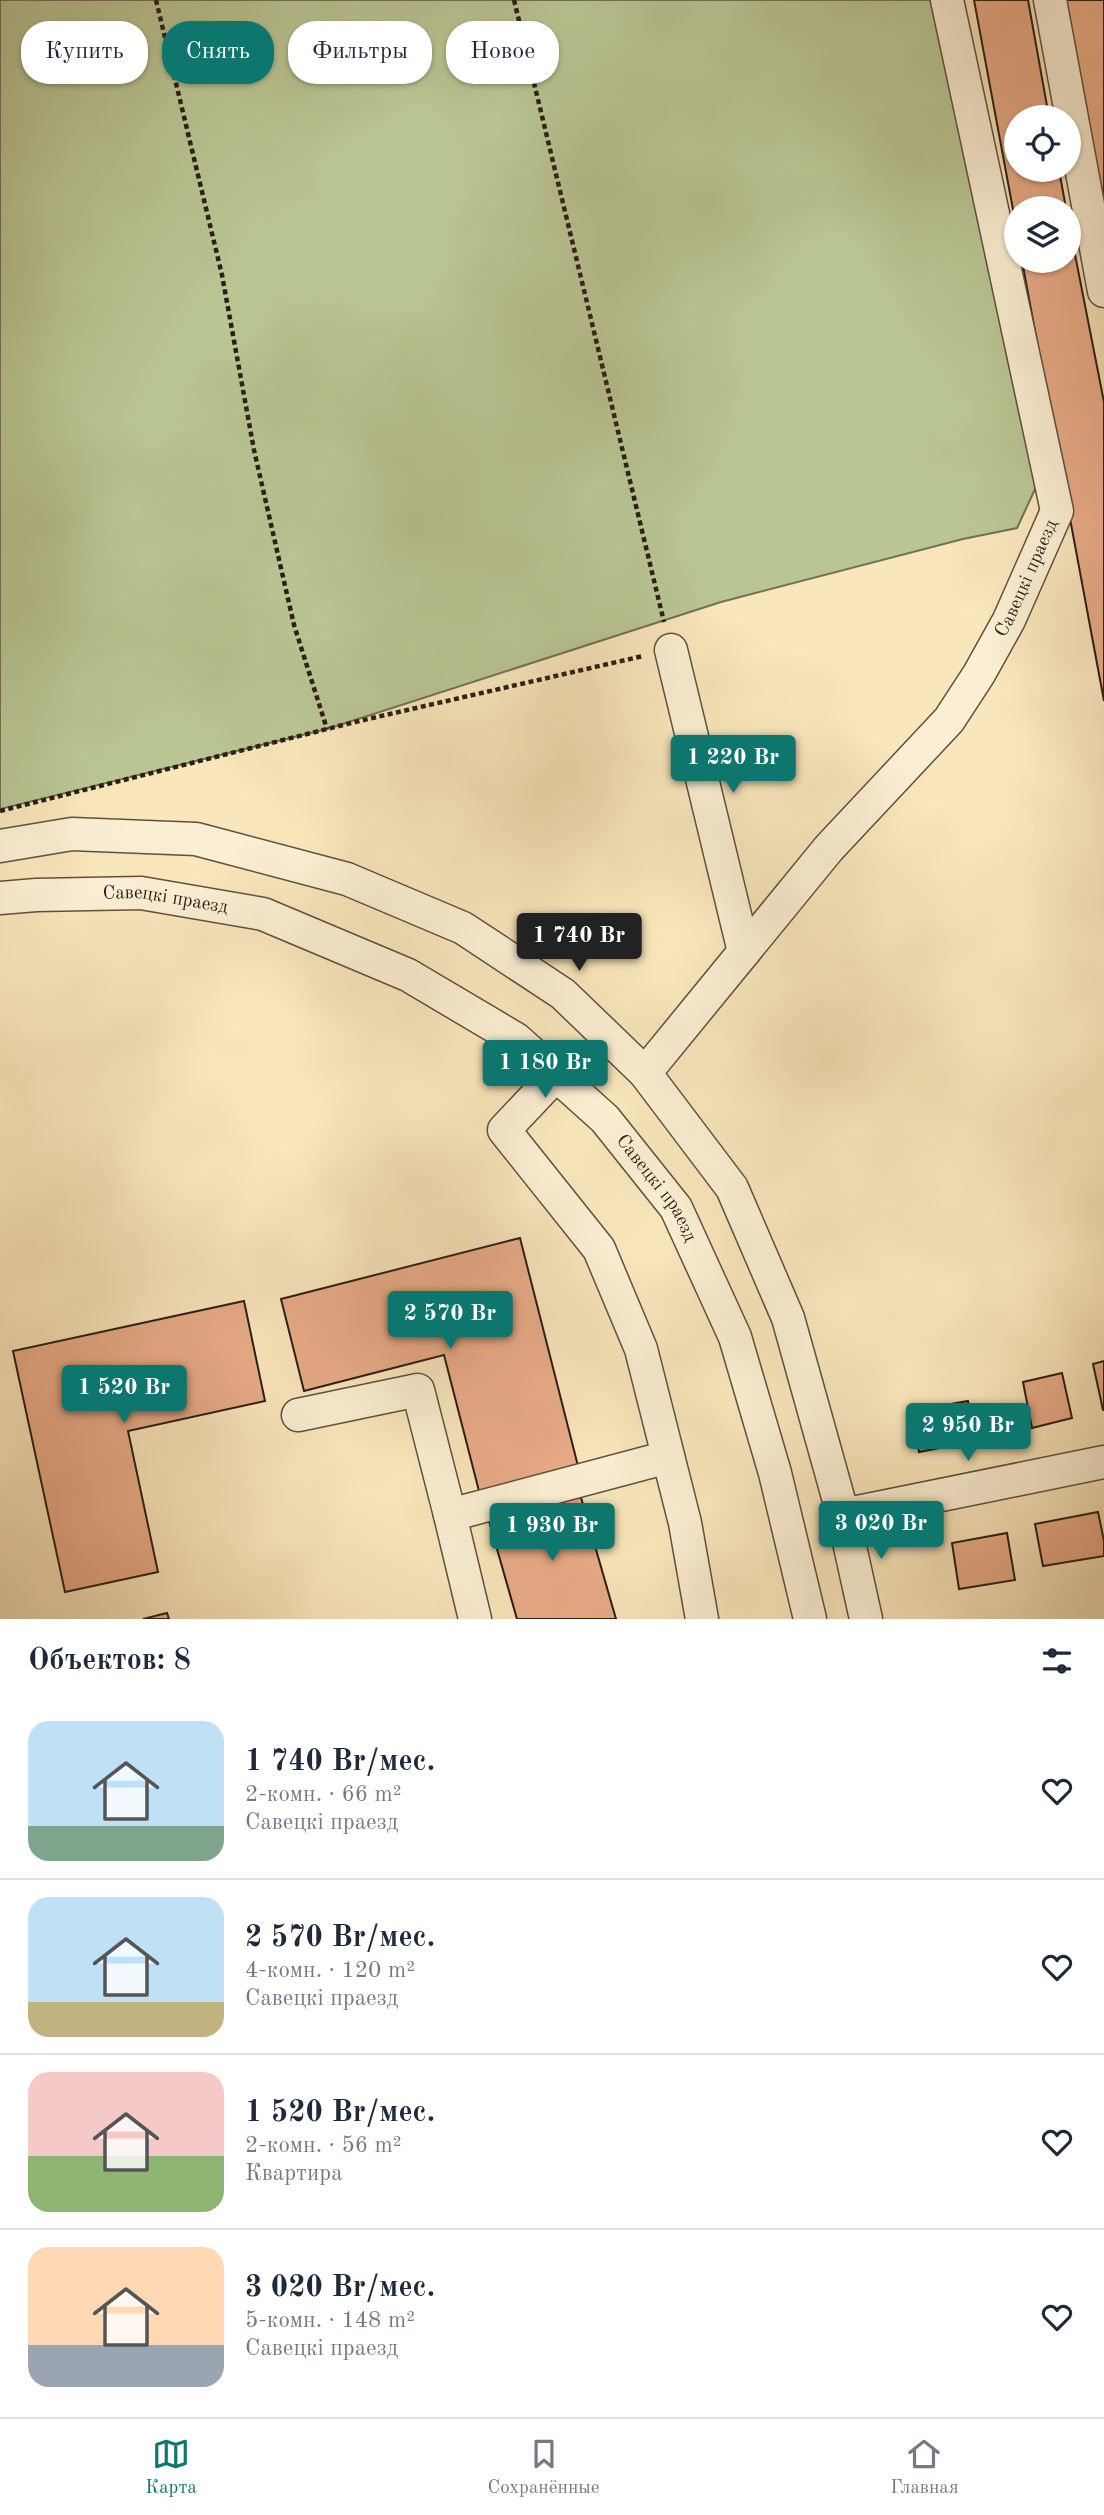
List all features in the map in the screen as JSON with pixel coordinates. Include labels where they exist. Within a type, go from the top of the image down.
[{"type":"street","name":"Савецкі праезд","points":[[645,1073],[829,848],[949,720],[1009,620],[1057,511],[947,0]]},
{"type":"street","points":[[1050,0],[1104,291]]},
{"type":"street","points":[[671,650],[744,952]]},
{"type":"street","points":[[0,846],[72,834],[195,839],[347,879],[463,928],[563,994],[645,1073],[732,1188],[788,1318],[843,1515],[866,1619]]},
{"type":"street","name":"Савецкі праезд","points":[[0,898],[141,892],[263,914],[408,975],[516,1039],[605,1119],[676,1208],[688,1230],[735,1337],[775,1473],[810,1619]]},
{"type":"street","points":[[556,1075],[504,1130],[599,1249],[640,1349],[685,1522],[702,1619]]},
{"type":"street","points":[[298,1415],[418,1390],[475,1619]]},
{"type":"street","points":[[450,1515],[668,1457]]},
{"type":"street","points":[[843,1515],[1104,1462]]},
{"type":"path","points":[[156,0],[222,275],[254,450],[294,625],[327,729]]},
{"type":"path","points":[[0,811],[327,729],[671,650],[514,0]]},
{"type":"green space","points":[[0,0],[932,0],[1037,485],[1017,528],[963,539],[721,602],[327,729],[0,809]]},
{"type":"building","points":[[974,0],[1028,0],[1047,105],[1004,105],[1004,161]]},
{"type":"building","points":[[1061,0],[1104,0],[1104,217]]},
{"type":"building","points":[[1008,182],[1061,182],[1064,196],[1010,196]]},
{"type":"building","points":[[1024,273],[1079,273],[1104,402],[1104,701]]},
{"type":"building","points":[[520,1238],[578,1466],[479,1491],[444,1355],[304,1391],[281,1299]]},
{"type":"building","points":[[244,1301],[265,1401],[128,1431],[158,1572],[65,1592],[13,1351]]},
{"type":"building","points":[[1104,1361],[1104,1410],[1103,1410],[1093,1364]]},
{"type":"building","points":[[1062,1373],[1072,1418],[1032,1428],[1023,1382]]},
{"type":"building","points":[[968,1401],[975,1441],[919,1452],[911,1411]]},
{"type":"building","points":[[580,1494],[616,1619],[517,1619],[489,1521]]},
{"type":"building","points":[[1098,1512],[1104,1556],[1043,1566],[1035,1524]]},
{"type":"building","points":[[1007,1533],[1015,1580],[959,1589],[952,1543]]},
{"type":"building","points":[[167,1613],[169,1619],[143,1619]]}]
